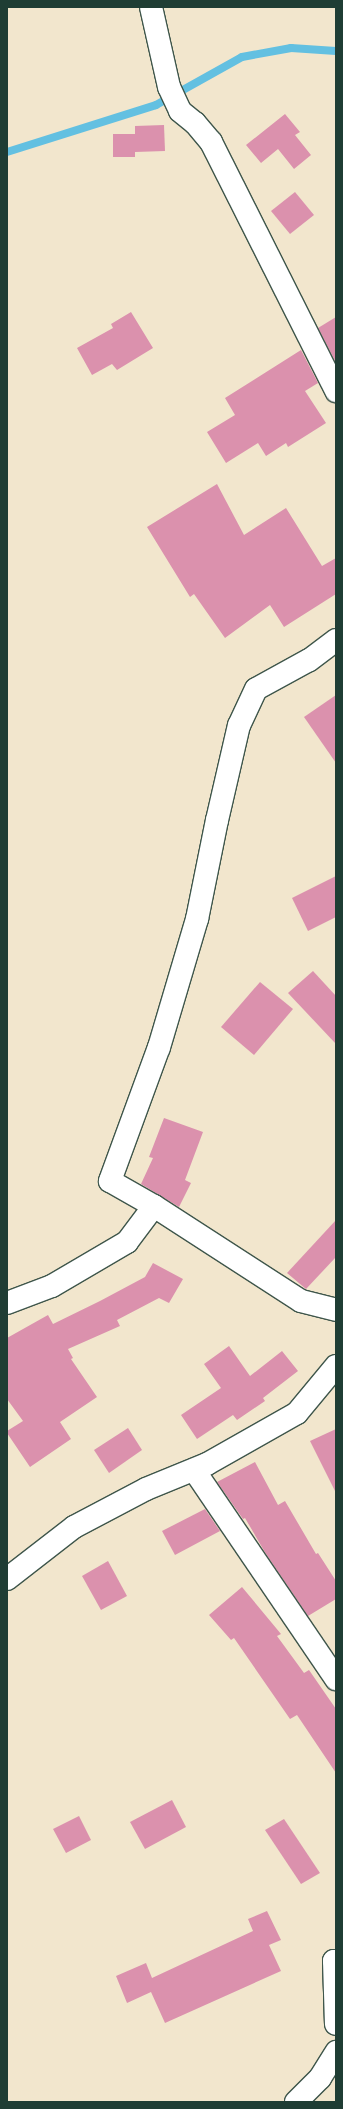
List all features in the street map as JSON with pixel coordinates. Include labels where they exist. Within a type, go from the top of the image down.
[{"type":"street","points":[[151,7],[169,87],[180,111],[195,123],[211,142],[336,391]]},
{"type":"street","points":[[336,640],[308,660],[256,689],[239,725],[217,820],[197,919],[160,1047],[110,1181],[154,1206],[301,1301],[336,1310]]},
{"type":"street","points":[[7,1303],[52,1286],[127,1242],[154,1206]]},
{"type":"street","points":[[7,1579],[74,1527],[146,1489],[207,1464],[297,1413],[336,1366]]},
{"type":"street","points":[[194,1470],[336,1679]]},
{"type":"street","points":[[336,1961],[334,1961],[336,2024]]},
{"type":"street","points":[[296,2102],[320,2078],[336,2052]]},
{"type":"building","points":[[285,114],[300,132],[295,135],[311,155],[294,169],[278,149],[261,163],[246,145]]},
{"type":"building","points":[[164,125],[165,151],[135,152],[135,126]]},
{"type":"building","points":[[113,134],[135,134],[135,157],[113,157]]},
{"type":"building","points":[[295,192],[314,215],[290,234],[271,211]]},
{"type":"building","points":[[131,312],[153,348],[117,370],[112,364],[92,375],[77,348],[113,328],[111,324]]},
{"type":"building","points":[[336,317],[336,363],[318,328]]},
{"type":"building","points":[[301,350],[318,383],[305,391],[326,423],[288,447],[286,443],[266,456],[258,443],[226,463],[207,432],[235,415],[225,398]]},
{"type":"building","points":[[217,484],[244,535],[286,508],[322,566],[336,558],[336,594],[284,627],[270,605],[225,638],[194,594],[190,597],[147,527]]},
{"type":"building","points":[[336,695],[336,763],[304,717]]},
{"type":"building","points":[[336,876],[336,917],[308,931],[292,898]]},
{"type":"building","points":[[313,971],[336,996],[336,1044],[288,993]]},
{"type":"building","points":[[260,982],[293,1009],[254,1055],[221,1027]]},
{"type":"building","points":[[164,1118],[203,1132],[185,1180],[191,1183],[179,1207],[141,1184],[153,1158],[149,1157]]},
{"type":"building","points":[[336,1220],[336,1257],[306,1289],[287,1273]]},
{"type":"building","points":[[153,1263],[183,1279],[169,1303],[159,1298],[117,1320],[120,1326],[68,1349],[73,1358],[71,1359],[97,1397],[60,1422],[71,1439],[30,1467],[7,1433],[7,1431],[23,1421],[7,1399],[7,1338],[48,1315],[53,1324],[100,1301],[145,1277]]},
{"type":"building","points":[[229,1346],[250,1376],[282,1351],[298,1371],[263,1398],[265,1401],[237,1420],[233,1415],[197,1439],[181,1415],[221,1388],[204,1364]]},
{"type":"building","points":[[128,1428],[142,1450],[109,1473],[94,1450]]},
{"type":"building","points":[[336,1429],[336,1493],[310,1441]]},
{"type":"building","points":[[255,1462],[278,1505],[285,1501],[316,1554],[318,1553],[336,1581],[336,1599],[308,1616],[266,1554],[245,1518],[243,1519],[217,1482]]},
{"type":"building","points":[[205,1509],[220,1531],[175,1555],[162,1531]]},
{"type":"building","points":[[108,1561],[127,1596],[101,1610],[82,1576]]},
{"type":"building","points":[[242,1587],[281,1634],[277,1636],[304,1673],[309,1670],[336,1709],[336,1773],[297,1715],[290,1719],[234,1638],[231,1640],[209,1615]]},
{"type":"building","points":[[172,1800],[186,1827],[145,1849],[130,1822]]},
{"type":"building","points":[[79,1816],[91,1840],[66,1853],[53,1829]]},
{"type":"building","points":[[284,1819],[320,1873],[301,1884],[265,1830]]},
{"type":"building","points":[[267,1911],[281,1940],[269,1945],[281,1971],[165,2023],[151,1992],[127,2003],[116,1976],[146,1963],[152,1978],[253,1931],[248,1919]]},
{"type":"waterway","points":[[7,152],[156,105],[242,57],[291,48],[336,51]]}]
